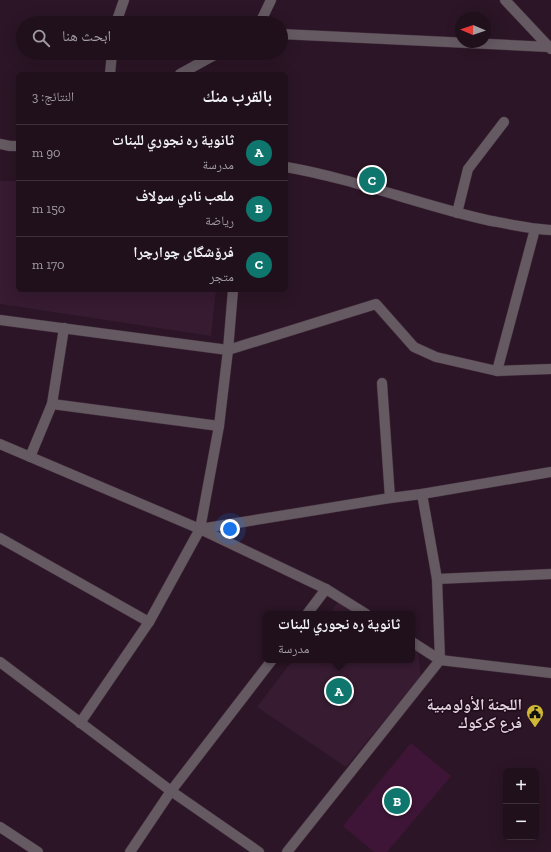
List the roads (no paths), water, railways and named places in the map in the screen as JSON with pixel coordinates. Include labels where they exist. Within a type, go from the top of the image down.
[{"type":"street","points":[[118,16],[124,0]]},
{"type":"street","points":[[263,16],[271,0]]},
{"type":"street","points":[[505,0],[550,48]]},
{"type":"street","points":[[288,34],[550,48]]},
{"type":"street","points":[[110,72],[111,60]]},
{"type":"street","points":[[184,72],[205,60]]},
{"type":"street","points":[[457,213],[468,169],[504,122]]},
{"type":"street","points":[[0,144],[16,146]]},
{"type":"street","points":[[288,167],[310,171],[357,183],[457,213],[506,224],[551,230]]},
{"type":"street","points":[[497,371],[535,228]]},
{"type":"street","points":[[80,723],[149,622],[200,529],[219,426],[233,292]]},
{"type":"street","points":[[0,320],[228,350],[376,304],[414,347],[436,357],[497,371],[551,369]]},
{"type":"street","points":[[30,457],[52,404],[64,328]]},
{"type":"street","points":[[382,383],[390,498]]},
{"type":"street","points":[[52,404],[219,426]]},
{"type":"street","points":[[0,444],[200,529],[326,590],[361,611]]},
{"type":"street","points":[[200,529],[551,472]]},
{"type":"street","points":[[287,852],[440,660],[437,579],[422,494]]},
{"type":"street","points":[[0,538],[149,622]]},
{"type":"street","points":[[437,579],[551,574]]},
{"type":"street","points":[[309,611],[326,590]]},
{"type":"street","points":[[415,644],[440,660],[551,673]]},
{"type":"street","points":[[0,662],[171,791],[259,852]]},
{"type":"street","points":[[130,852],[171,791],[270,663]]},
{"type":"street","points":[[0,827],[38,852]]},
{"type":"place","name":"فرۆشگای چوارچرا","points":[[372,180]]},
{"type":"place","name":"ثانوية ره نجوري للبنات","points":[[339,691]]},
{"type":"place","name":"اللجنة الأولومبية فرع كركوك","points":[[535,728]]},
{"type":"place","name":"ملعب نادي سولاف","points":[[397,801]]}]
